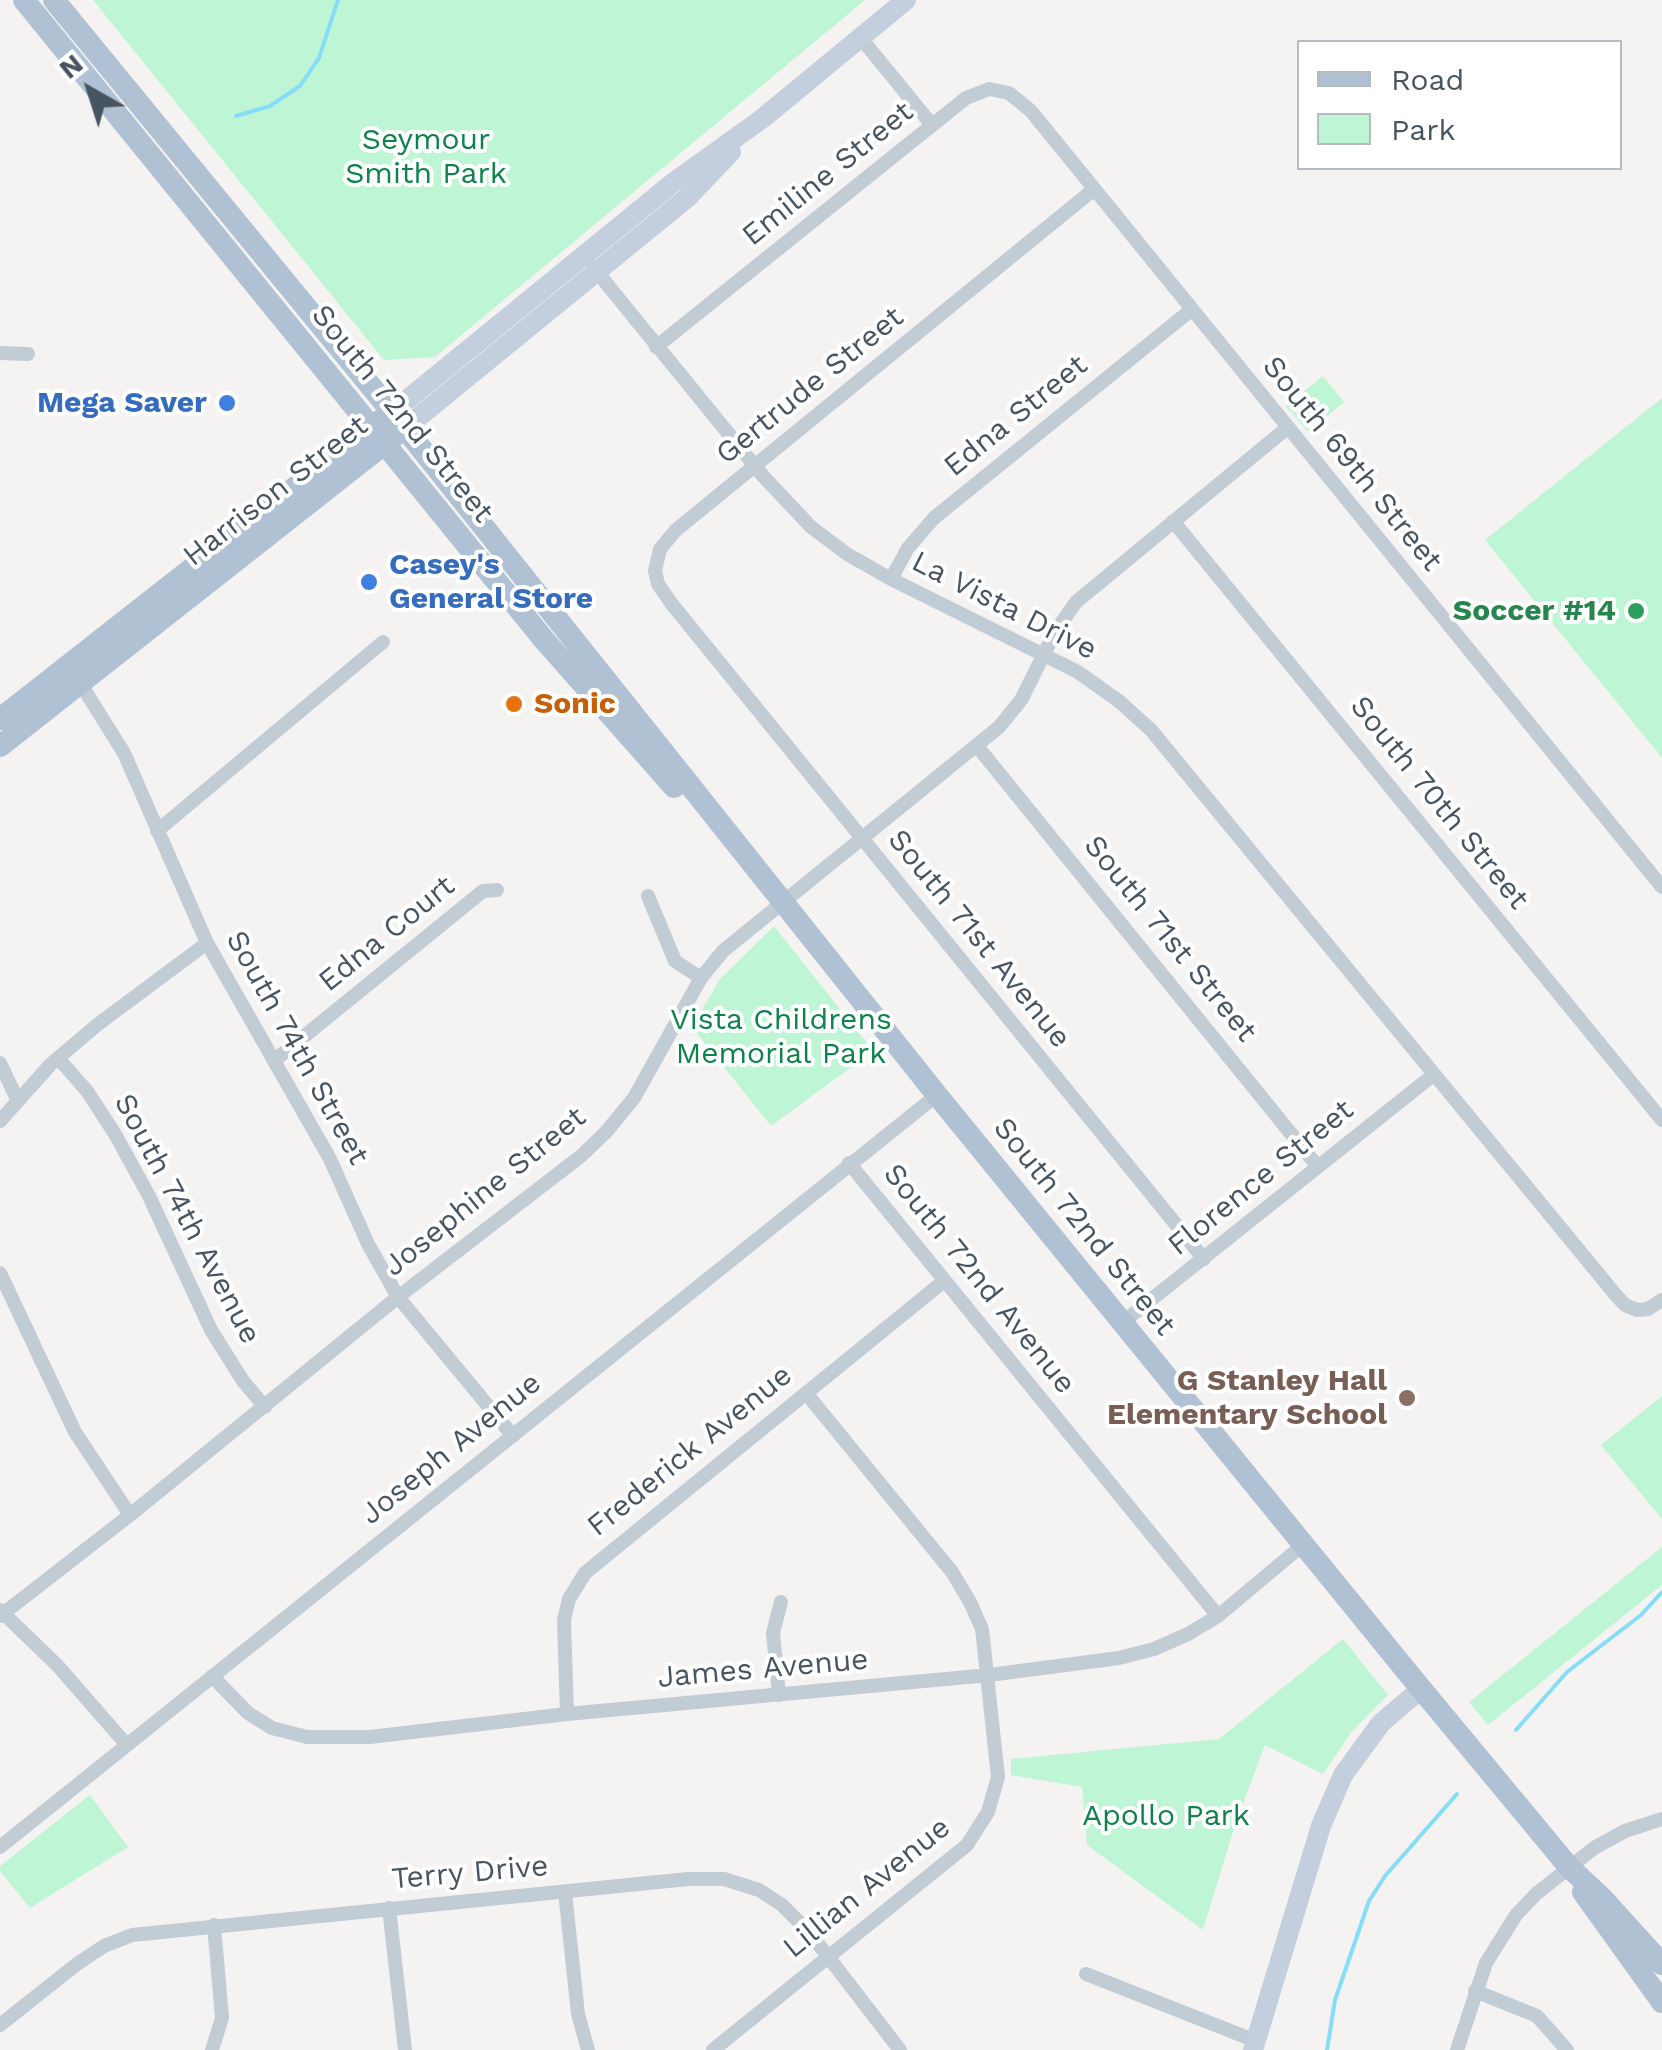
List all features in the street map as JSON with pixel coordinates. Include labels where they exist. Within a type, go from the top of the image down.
[{"type":"main road","name":"South 72nd Street","points":[[24,0],[389,427],[782,902],[1569,1868],[1662,1964]]},
{"type":"main road","name":"South 72nd Street","points":[[54,0],[389,427]]},
{"type":"main road","name":"Harrison Street","points":[[0,746],[75,674],[590,264],[674,182],[763,118],[906,0]]},
{"type":"main road","name":"Harrison Street","points":[[0,719],[75,674]]},
{"type":"main road","points":[[1255,2045],[1321,1826],[1344,1775],[1382,1722],[1422,1689]]},
{"type":"main road","name":"South 72nd Street","points":[[1569,1868],[1594,1911],[1662,2002]]},
{"type":"street","points":[[860,37],[932,125]]},
{"type":"street","name":"Emiline Street","points":[[656,348],[966,98],[994,89],[1014,95],[1039,121]]},
{"type":"street","name":"South 69th Street","points":[[1039,121],[1662,888]]},
{"type":"street","name":"Gertrude Street","points":[[712,652],[662,590],[655,571],[657,556],[669,536],[1094,190]]},
{"type":"street","name":"La Vista Drive","points":[[590,264],[755,466],[820,534],[890,580],[1044,653],[1105,690],[1166,745],[1432,1076],[1625,1305],[1644,1310],[1662,1300]]},
{"type":"street","name":"Edna Street","points":[[890,580],[914,539],[934,518],[1190,310]]},
{"type":"street","points":[[0,353],[28,354]]},
{"type":"street","name":"Josephine Street","points":[[1,1613],[580,1156],[606,1132],[642,1086],[701,978],[723,951],[978,746],[1014,710],[1076,602],[1287,428]]},
{"type":"street","name":"South 70th Street","points":[[1173,521],[1662,1120]]},
{"type":"street","points":[[157,831],[383,642]]},
{"type":"street","name":"South 71st Avenue","points":[[712,652],[1204,1258]]},
{"type":"street","name":"South 74th Street","points":[[75,674],[124,753],[207,943],[330,1159],[368,1244],[398,1297],[513,1436]]},
{"type":"street","name":"South 71st Street","points":[[978,746],[1318,1167]]},
{"type":"street","name":"Edna Court","points":[[276,1060],[483,891],[497,890]]},
{"type":"street","points":[[648,896],[676,961],[701,978]]},
{"type":"street","points":[[0,1121],[58,1058],[207,943]]},
{"type":"street","name":"South 74th Avenue","points":[[58,1058],[87,1091],[115,1134],[212,1330],[265,1407]]},
{"type":"street","points":[[0,1062],[17,1099]]},
{"type":"street","name":"Florence Street","points":[[1123,1322],[1432,1076]]},
{"type":"street","name":"Joseph Avenue","points":[[0,1847],[937,1095]]},
{"type":"street","name":"South 72nd Avenue","points":[[849,1162],[1218,1616]]},
{"type":"street","points":[[0,1273],[75,1432],[130,1515]]},
{"type":"street","name":"Frederick Avenue","points":[[567,1714],[564,1620],[569,1599],[585,1573],[944,1281]]},
{"type":"street","name":"Lillian Avenue","points":[[712,2050],[954,1856],[984,1822],[994,1796],[998,1769],[982,1629],[952,1572],[806,1393]]},
{"type":"street","name":"James Avenue","points":[[212,1676],[248,1713],[272,1728],[307,1737],[370,1737],[567,1714],[989,1676],[1120,1658],[1154,1649],[1218,1616],[1304,1544]]},
{"type":"street","points":[[779,1696],[773,1633],[782,1602]]},
{"type":"street","points":[[1,1613],[57,1665],[126,1744]]},
{"type":"street","points":[[1456,2050],[1486,1963],[1516,1915],[1606,1840],[1662,1819]]},
{"type":"street","name":"Terry Drive","points":[[0,2026],[104,1946],[132,1935],[724,1879],[758,1890],[782,1905],[900,2050]]},
{"type":"street","points":[[564,1892],[578,2014],[588,2050]]},
{"type":"street","points":[[389,1908],[405,2050]]},
{"type":"street","points":[[212,2050],[222,2018],[214,1925]]},
{"type":"street","points":[[1086,1974],[1255,2045]]},
{"type":"street","points":[[1475,1990],[1537,2016],[1568,2050]]},
{"type":"green space","name":"Seymour Smith Park","points":[[93,0],[865,0],[435,357],[384,360]]},
{"type":"green space","points":[[1323,376],[1344,402],[1308,432],[1286,406]]},
{"type":"green space","points":[[1662,398],[1662,758],[1485,540]]},
{"type":"green space","name":"Vista Childrens Memorial Park","points":[[774,926],[873,1051],[771,1126],[692,1027],[720,979]]},
{"type":"green space","points":[[1662,1396],[1662,1519],[1601,1445]]},
{"type":"green space","points":[[1662,1547],[1662,1585],[1488,1725],[1469,1702]]},
{"type":"green space","name":"Apollo Park","points":[[1343,1639],[1388,1695],[1353,1730],[1323,1774],[1265,1745],[1236,1822],[1203,1930],[1087,1845],[1082,1787],[1011,1775],[1011,1759],[1219,1739]]},
{"type":"green space","points":[[90,1795],[128,1847],[30,1908],[0,1866]]},
{"type":"waterway","points":[[236,116],[270,106],[300,86],[319,58],[338,0]]},
{"type":"waterway","points":[[1516,1730],[1567,1672],[1641,1615],[1662,1592]]},
{"type":"waterway","points":[[1327,2050],[1335,2000],[1369,1901],[1385,1876],[1457,1794]]},
{"type":"place","name":"Mega Saver","points":[[227,403]]},
{"type":"place","name":"Casey's General Store","points":[[369,582]]},
{"type":"place","name":"Soccer #14","points":[[1636,611]]},
{"type":"place","name":"Sonic","points":[[514,704]]},
{"type":"place","name":"G Stanley Hall Elementary School","points":[[1407,1398]]}]
